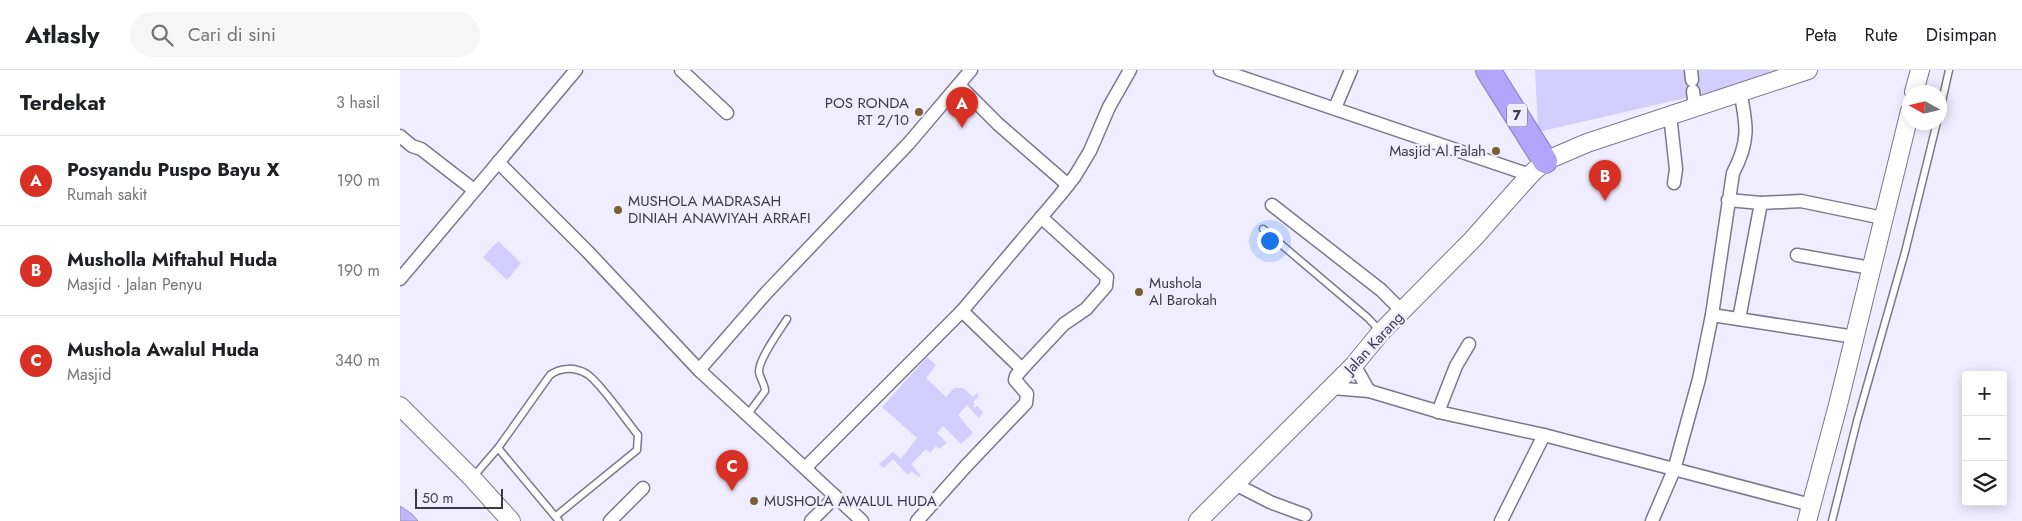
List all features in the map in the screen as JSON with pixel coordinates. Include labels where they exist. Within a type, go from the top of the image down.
[{"type":"highway","name":"7","points":[[1488,70],[1538,168]]},
{"type":"street","points":[[400,279],[572,75],[559,70]]},
{"type":"street","points":[[681,70],[727,114]]},
{"type":"street","points":[[699,370],[767,292],[909,143],[960,86],[971,70]]},
{"type":"street","points":[[806,468],[962,311],[1068,185],[1090,151],[1109,107],[1130,70]]},
{"type":"street","points":[[1220,70],[1335,108],[1538,168],[1587,143],[1670,115],[1693,87],[1740,91],[1808,70]]},
{"type":"street","points":[[1335,108],[1351,70]]},
{"type":"street","points":[[1916,85],[1920,70]]},
{"type":"street","points":[[960,86],[998,124],[1068,185]]},
{"type":"street","points":[[1652,521],[1674,470],[1699,379],[1712,316],[1728,200],[1733,173],[1742,156],[1747,125],[1740,91]]},
{"type":"street","points":[[1670,115],[1676,169],[1674,183]]},
{"type":"street","points":[[1332,388],[1368,391],[1438,412],[1544,435],[1674,470],[1809,513],[1855,337],[1905,130]]},
{"type":"street","points":[[400,136],[412,146],[421,149],[474,190]]},
{"type":"street","points":[[498,162],[588,252],[699,370],[862,521]]},
{"type":"street","name":"Jalan Karang","points":[[1198,521],[1332,388],[1381,332],[1403,312],[1473,239],[1538,168]]},
{"type":"street","points":[[1728,200],[1762,203],[1801,201],[1883,218]]},
{"type":"street","points":[[1739,319],[1762,203]]},
{"type":"street","points":[[1272,205],[1381,290],[1403,312]]},
{"type":"street","points":[[917,521],[1024,406],[1028,399],[1027,394],[1015,380],[1016,376],[1064,324],[1086,309],[1108,282],[1105,274],[1041,217]]},
{"type":"street","points":[[1797,255],[1871,268]]},
{"type":"street","points":[[962,311],[1022,369]]},
{"type":"street","points":[[1712,316],[1855,337]]},
{"type":"street","points":[[1438,412],[1456,366],[1469,344]]},
{"type":"street","points":[[1354,365],[1368,391]]},
{"type":"street","points":[[400,406],[472,478],[511,521]]},
{"type":"street","points":[[1502,521],[1544,435]]},
{"type":"street","points":[[1235,484],[1270,502],[1305,515]]},
{"type":"street","points":[[610,521],[643,488]]},
{"type":"street","points":[[810,521],[835,497]]},
{"type":"lane","points":[[1946,85],[1949,70]]},
{"type":"lane","points":[[1832,521],[1857,421],[1905,252],[1934,130]]},
{"type":"lane","points":[[1263,229],[1368,318],[1381,332]]},
{"type":"lane","points":[[748,414],[765,391],[759,373],[760,367],[774,338],[787,319]]},
{"type":"lane","points":[[472,478],[498,448],[541,386],[550,375],[559,369],[572,369],[587,375],[596,383],[638,435],[637,450],[557,519],[498,448]]},
{"type":"shaded area","points":[[1535,70],[1791,70],[1746,84],[1538,132]]},
{"type":"shaded area","points":[[498,241],[521,263],[507,280],[483,257]]},
{"type":"shaded area","points":[[927,357],[936,365],[926,378],[946,397],[954,388],[963,388],[973,397],[977,393],[979,396],[973,402],[975,404],[973,406],[975,408],[977,406],[983,412],[979,418],[967,405],[958,415],[973,433],[961,444],[943,426],[937,433],[947,443],[939,449],[936,446],[930,453],[926,449],[911,464],[921,476],[919,477],[911,471],[908,475],[893,459],[884,468],[879,464],[893,452],[901,459],[917,438],[882,407]]},
{"type":"shaded area","points":[[400,506],[412,514],[418,521],[400,521]]},
{"type":"place","name":"POS RONDA RT 2/10","points":[[919,112]]},
{"type":"place","name":"Posyandu Puspo Bayu X","points":[[962,128]]},
{"type":"place","name":"Masjid Al Falah","points":[[1496,151]]},
{"type":"place","name":"Musholla Miftahul Huda","points":[[1605,201]]},
{"type":"place","name":"MUSHOLA MADRASAH DINIAH ANAWIYAH ARRAFI","points":[[618,210]]},
{"type":"place","name":"Mushola Al Barokah","points":[[1139,292]]},
{"type":"place","name":"Mushola Awalul Huda","points":[[732,491]]},
{"type":"place","name":"MUSHOLA AWALUL HUDA","points":[[754,501]]}]
